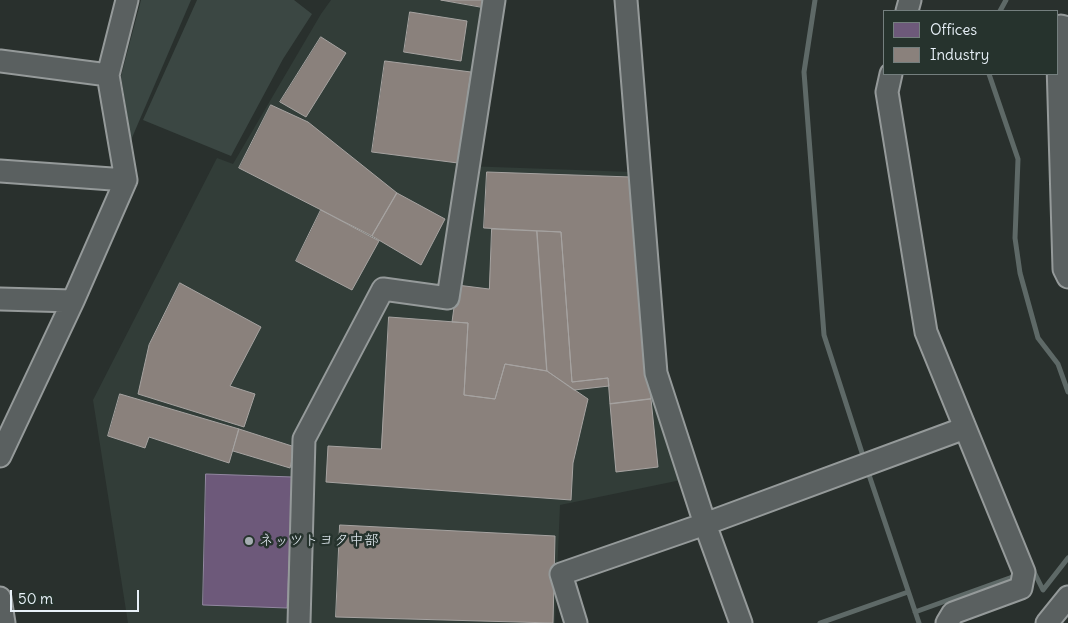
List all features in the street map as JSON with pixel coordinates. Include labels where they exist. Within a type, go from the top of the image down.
[{"type":"street","points":[[0,456],[73,301],[126,180],[108,75],[127,0]]},
{"type":"street","points":[[299,623],[304,439],[383,289],[448,298],[494,0]]},
{"type":"street","points":[[626,0],[656,373],[705,524],[741,623]]},
{"type":"street","points":[[1066,22],[1058,64],[1064,269],[1068,277]]},
{"type":"street","points":[[0,61],[108,75]]},
{"type":"street","points":[[891,75],[887,92],[926,332],[1024,572],[1021,588],[952,614],[947,623]]},
{"type":"street","points":[[0,171],[126,180]]},
{"type":"street","points":[[0,299],[73,301]]},
{"type":"street","points":[[576,623],[561,574],[705,524],[965,428]]},
{"type":"street","points":[[0,598],[4,623]]},
{"type":"street","points":[[1047,623],[1068,598]]},
{"type":"shaded area","points":[[141,0],[191,0],[131,140],[121,76]]},
{"type":"shaded area","points":[[197,0],[294,0],[312,14],[283,59],[231,156],[143,120]]},
{"type":"shaded area","points":[[331,0],[489,0],[465,166],[633,172],[681,480],[560,505],[555,623],[128,623],[93,400],[217,158],[233,164]]},
{"type":"building: Offices","points":[[206,474],[293,477],[287,608],[203,605]]},
{"type":"building: Industry","points":[[441,0],[483,0],[482,7]]},
{"type":"building: Industry","points":[[410,12],[467,21],[461,61],[404,52]]},
{"type":"building: Industry","points":[[321,37],[346,53],[306,117],[280,102]]},
{"type":"building: Industry","points":[[385,61],[471,72],[458,163],[372,152]]},
{"type":"building: Industry","points":[[271,105],[308,122],[397,193],[372,236],[239,168]]},
{"type":"building: Industry","points":[[487,172],[631,177],[651,399],[610,404],[608,378],[572,382],[561,232],[484,228]]},
{"type":"building: Industry","points":[[397,193],[445,219],[421,265],[372,236]]},
{"type":"building: Industry","points":[[321,210],[379,241],[352,290],[296,261]]},
{"type":"building: Industry","points":[[492,229],[537,231],[547,371],[505,364],[495,399],[464,395],[468,323],[452,322],[457,285],[489,289]]},
{"type":"building: Industry","points":[[537,231],[561,232],[572,382],[608,378],[609,386],[574,390],[547,371]]},
{"type":"building: Industry","points":[[180,283],[261,327],[230,386],[255,394],[244,427],[138,394],[149,345]]},
{"type":"building: Industry","points":[[389,317],[468,323],[464,395],[495,399],[505,364],[547,371],[588,399],[573,463],[571,500],[326,482],[328,446],[381,449]]},
{"type":"building: Industry","points":[[120,394],[239,429],[229,463],[149,437],[145,448],[108,436]]},
{"type":"building: Industry","points":[[651,399],[658,467],[616,472],[610,404]]},
{"type":"building: Industry","points":[[239,429],[295,447],[290,468],[233,451]]},
{"type":"building: Industry","points":[[340,525],[555,536],[553,623],[336,617]]},
{"type":"waterway","points":[[815,0],[804,72],[824,335],[864,459]]},
{"type":"waterway","points":[[1001,10],[1006,0]]},
{"type":"waterway","points":[[989,75],[1018,159],[1015,238],[1020,273],[1038,338],[1058,364],[1068,392]]},
{"type":"waterway","points":[[867,469],[919,623]]},
{"type":"waterway","points":[[1031,570],[1033,570],[1043,590],[1068,558]]},
{"type":"waterway","points":[[915,612],[1018,575]]},
{"type":"waterway","points":[[820,623],[908,592]]},
{"type":"place","name":"ネッツトヨタ中部","points":[[249,541]]}]
